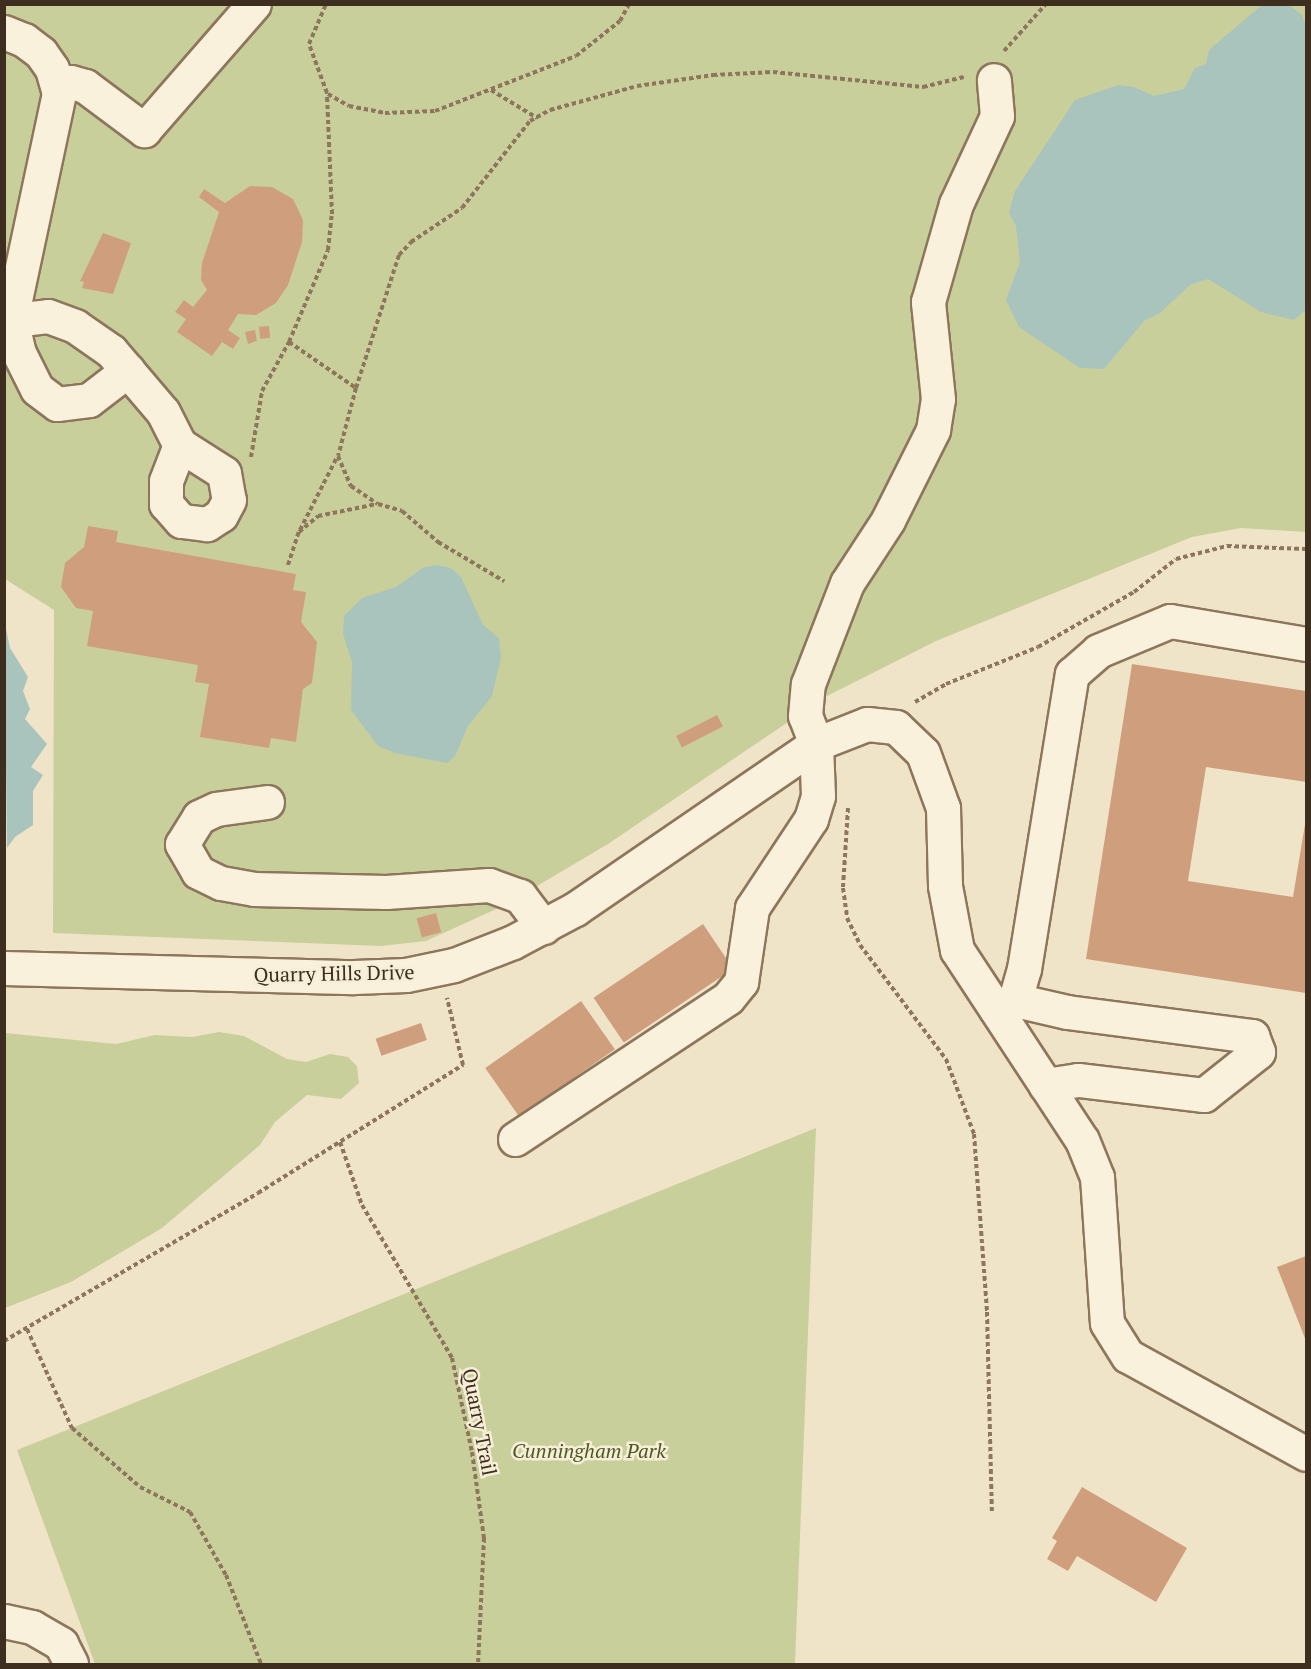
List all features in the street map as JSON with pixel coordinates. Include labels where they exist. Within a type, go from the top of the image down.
[{"type":"street","points":[[58,84],[71,82],[86,86],[144,130],[254,4]]},
{"type":"street","points":[[4,32],[33,46],[47,61],[58,84],[58,111],[8,320],[19,353],[31,380],[42,395],[57,404],[89,400],[128,370]]},
{"type":"street","points":[[515,1139],[736,990],[744,971],[752,908],[815,810],[818,796],[816,744],[805,716],[806,695],[840,598],[888,520],[933,430],[938,399],[928,302],[956,204],[997,116],[994,83]]},
{"type":"street","points":[[8,320],[48,316],[69,323],[100,342],[128,370],[163,412],[180,445],[215,464],[227,478],[229,500],[217,518],[196,525],[176,518],[166,504],[164,493],[180,445]]},
{"type":"street","points":[[1006,1004],[1024,969],[1072,674],[1098,651],[1170,621],[1306,644]]},
{"type":"street","name":"Quarry Hills Drive","points":[[4,968],[354,977],[406,975],[440,968],[543,927],[631,874],[816,744],[867,724],[896,727]]},
{"type":"street","points":[[896,727],[923,753],[943,808],[945,886],[957,950],[1006,1004],[1045,1085],[1082,1140],[1097,1177],[1107,1323],[1128,1356],[1306,1454]]},
{"type":"street","points":[[267,802],[216,809],[199,817],[182,844],[198,872],[222,883],[263,889],[386,892],[489,885],[520,896],[543,927]]},
{"type":"street","points":[[1006,1004],[1252,1036],[1258,1052],[1204,1095],[1077,1080],[1045,1085]]},
{"type":"street","points":[[4,1621],[32,1627],[61,1644],[71,1665]]},
{"type":"path","points":[[227,478],[254,453],[262,391],[289,342],[328,250],[332,214],[327,93],[309,44],[326,4]]},
{"type":"path","points":[[327,93],[349,106],[385,113],[435,111],[576,56],[620,21],[628,4]]},
{"type":"path","points":[[288,565],[299,532],[338,456],[356,388],[399,255],[411,242],[471,200],[501,154],[537,118],[638,86],[713,75],[784,73],[923,87],[976,73],[994,83],[999,58],[1046,4]]},
{"type":"path","points":[[491,90],[537,118]]},
{"type":"path","points":[[289,342],[356,388]]},
{"type":"path","points":[[338,456],[351,486],[378,504],[402,511],[438,542],[504,581]]},
{"type":"path","points":[[299,532],[318,516],[378,504]]},
{"type":"path","points":[[896,727],[904,708],[946,684],[1038,647],[1134,592],[1176,559],[1227,546],[1306,549]]},
{"type":"path","points":[[847,800],[843,888],[847,918],[860,945],[946,1059],[974,1134],[987,1312],[992,1512]]},
{"type":"path","points":[[4,1341],[340,1142],[463,1065],[440,968]]},
{"type":"path","name":"Quarry Trail","points":[[340,1142],[362,1205],[452,1358],[472,1452],[484,1538],[478,1665]]},
{"type":"path","points":[[27,1329],[72,1428],[140,1487],[190,1512],[226,1575],[261,1665]]},
{"type":"green space","points":[[4,5],[1306,5],[1306,532],[1241,528],[1192,537],[936,641],[825,697],[608,844],[505,905],[426,941],[381,946],[53,933],[54,610],[5,579]]},
{"type":"green space","points":[[219,1032],[244,1036],[287,1059],[306,1062],[330,1054],[348,1057],[357,1066],[359,1083],[341,1099],[307,1095],[275,1122],[260,1145],[162,1228],[71,1282],[5,1308],[5,1033],[116,1044],[155,1035],[192,1037]]},
{"type":"green space","name":"Cunningham Park","points":[[816,1128],[795,1664],[95,1664],[17,1450]]},
{"type":"water","points":[[1262,5],[1289,5],[1302,15],[1306,26],[1306,310],[1294,320],[1261,312],[1208,279],[1190,285],[1160,313],[1144,321],[1104,369],[1080,368],[1019,327],[1006,300],[1020,262],[1016,226],[1009,213],[1015,191],[1075,100],[1118,85],[1134,87],[1154,96],[1184,89],[1195,68],[1206,64],[1209,50]]},
{"type":"water","points":[[437,565],[451,568],[461,577],[483,625],[499,638],[501,658],[492,696],[468,726],[455,756],[447,763],[395,753],[378,746],[351,710],[352,662],[343,634],[344,616],[362,598],[396,587],[424,567]]},
{"type":"water","points":[[4,619],[10,648],[28,677],[23,691],[30,709],[25,719],[47,744],[31,767],[43,775],[33,791],[33,825],[15,837],[7,848]]},
{"type":"building","points":[[250,186],[272,187],[293,199],[303,220],[302,242],[288,285],[276,303],[256,315],[238,314],[228,330],[240,338],[233,349],[222,342],[212,356],[177,332],[186,319],[175,312],[184,300],[193,307],[207,290],[201,280],[202,263],[219,212],[199,197],[204,189],[225,203]]},
{"type":"building","points":[[103,233],[131,243],[113,294],[82,288],[84,282],[80,281]]},
{"type":"building","points":[[269,326],[270,338],[260,339],[259,327]]},
{"type":"building","points":[[255,330],[257,341],[248,344],[245,332]]},
{"type":"building","points":[[88,526],[118,531],[116,542],[296,574],[293,590],[306,592],[301,622],[317,642],[312,683],[303,689],[296,742],[271,738],[269,748],[200,737],[209,684],[195,682],[198,665],[87,646],[93,611],[76,608],[61,587],[65,563],[84,547]]},
{"type":"building","points":[[1132,664],[1306,691],[1306,782],[1206,767],[1188,881],[1293,897],[1306,818],[1306,993],[1086,959]]},
{"type":"building","points":[[717,715],[723,727],[682,747],[676,736]]},
{"type":"building","points":[[436,913],[441,932],[422,937],[417,918]]},
{"type":"building","points":[[703,924],[733,969],[624,1043],[594,998]]},
{"type":"building","points":[[581,1001],[615,1049],[519,1116],[485,1068]]},
{"type":"building","points":[[421,1023],[427,1040],[381,1056],[376,1039]]},
{"type":"building","points":[[1306,1256],[1306,1341],[1277,1267]]},
{"type":"building","points":[[1082,1487],[1187,1548],[1156,1602],[1077,1556],[1068,1571],[1047,1559],[1057,1541],[1052,1538]]}]
